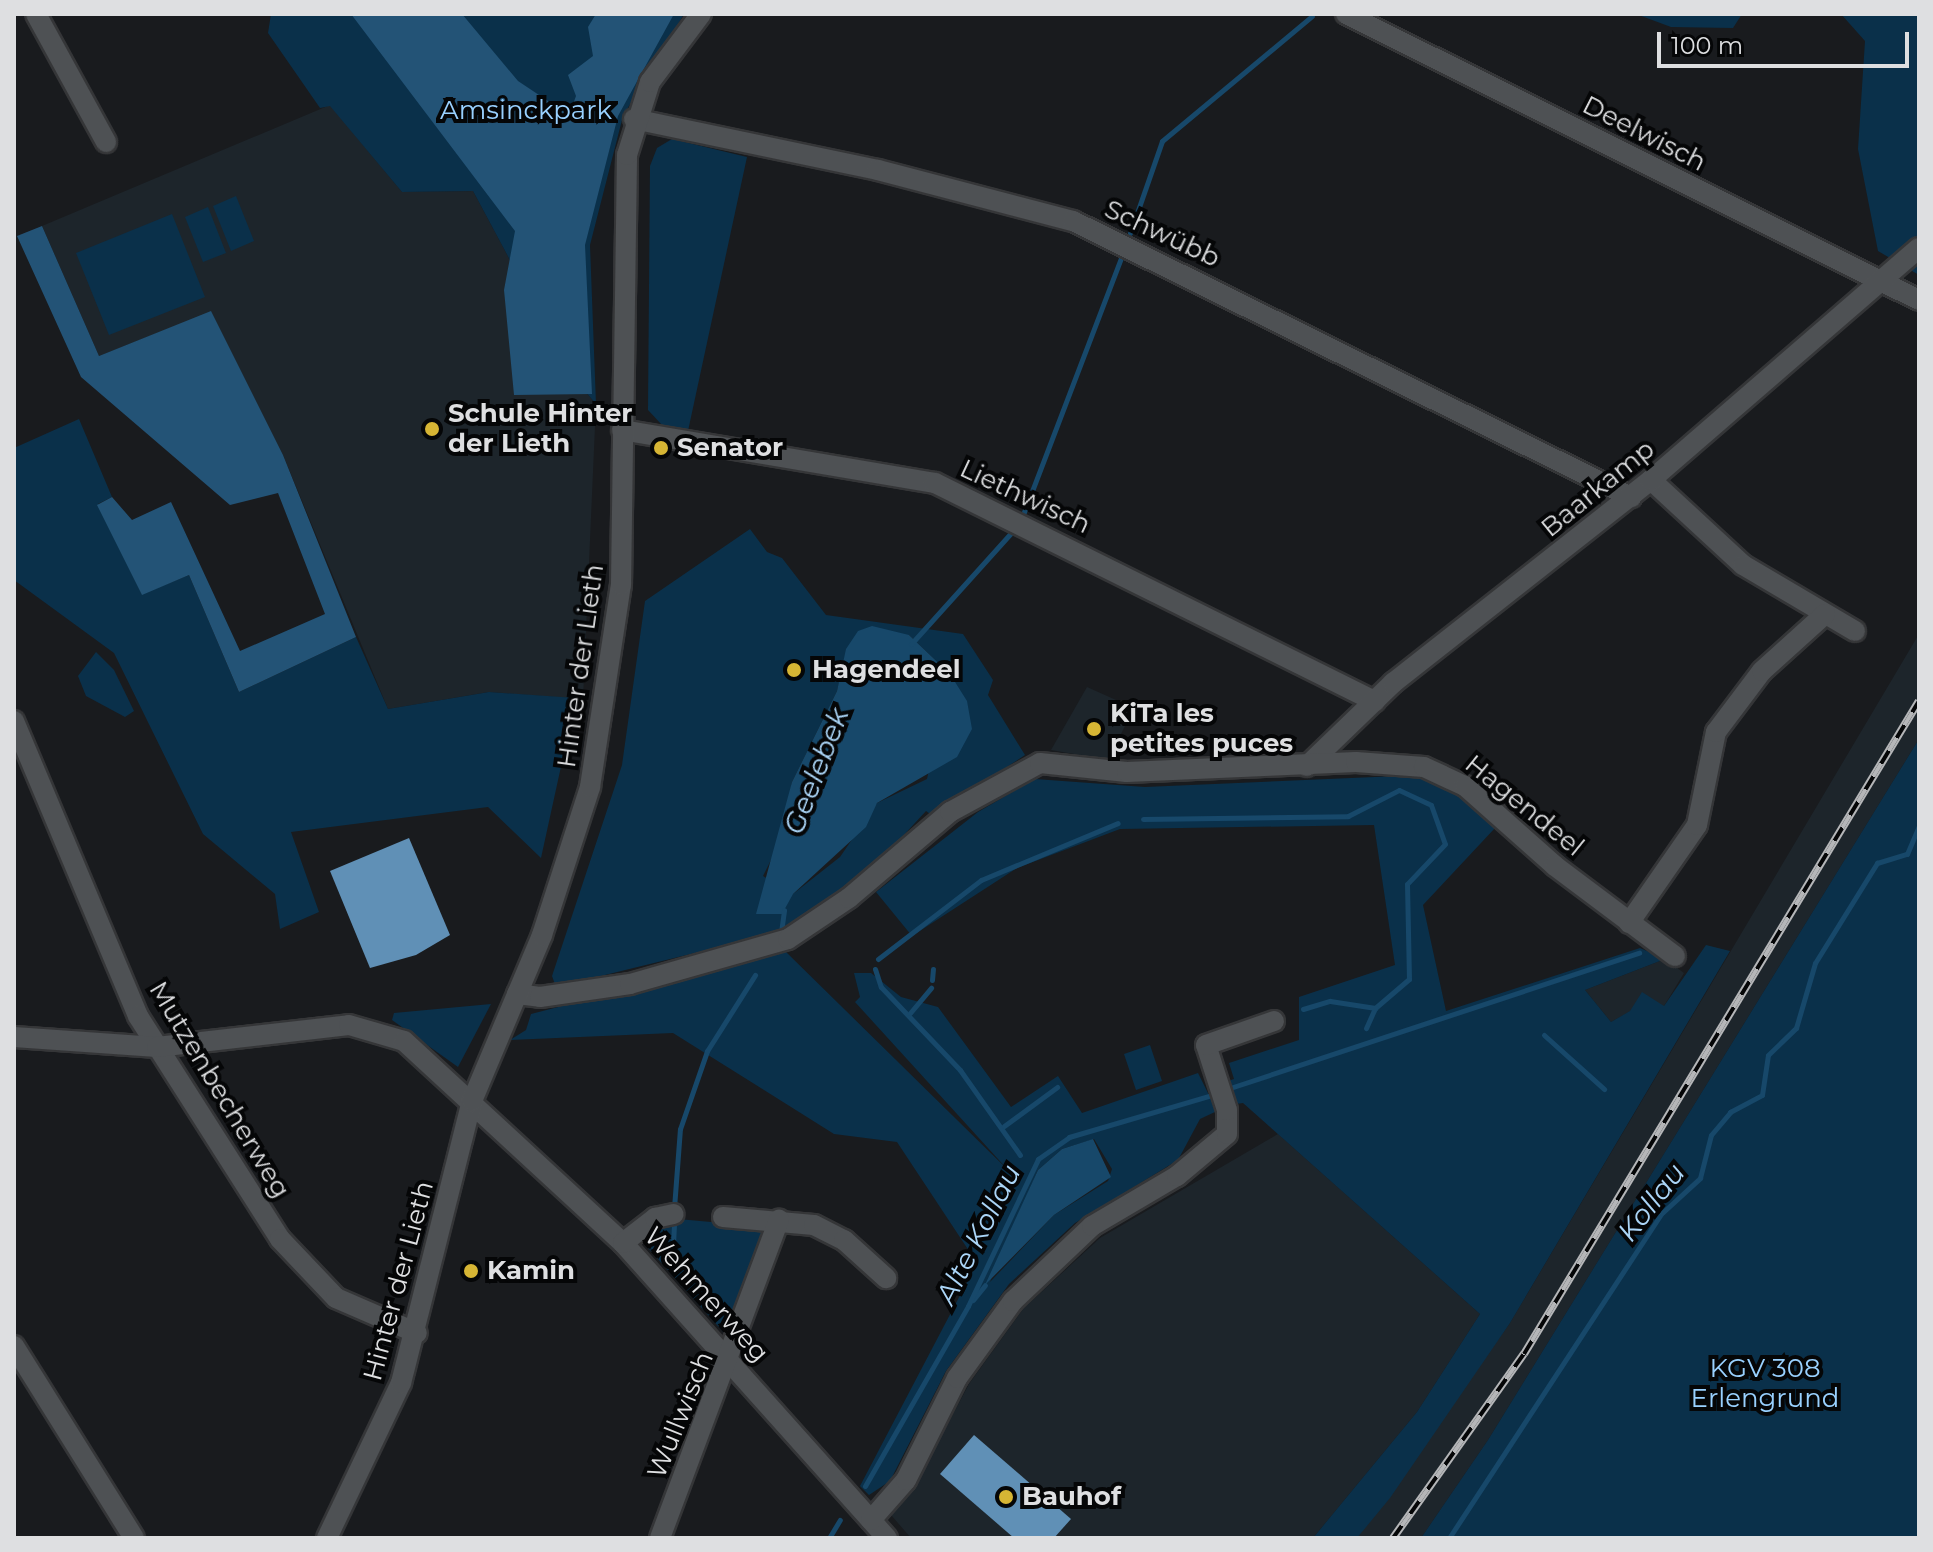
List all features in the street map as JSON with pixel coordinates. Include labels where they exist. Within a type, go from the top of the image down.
[{"type":"street","points":[[36,14],[106,142]]},
{"type":"street","name":"Hinter der Lieth","points":[[327,1538],[377,1440],[417,1333],[472,1101],[569,862],[599,750],[619,615],[627,169],[634,119],[655,74],[701,14]]},
{"type":"street","name":"Deelwisch","points":[[1346,14],[1919,300]]},
{"type":"street","name":"Schwübb","points":[[634,119],[892,173],[1073,221],[1631,497]]},
{"type":"street","name":"Baarkamp","points":[[1307,766],[1375,701],[1631,497],[1878,278],[1919,248]]},
{"type":"street","name":"Liethwisch","points":[[622,430],[935,483],[1375,701]]},
{"type":"street","points":[[1651,480],[1710,540],[1855,631]]},
{"type":"street","points":[[1629,923],[1697,825],[1716,732],[1762,671],[1825,614]]},
{"type":"street","name":"Mutzenbecherweg","points":[[14,721],[157,1047],[300,1265],[355,1310],[417,1333]]},
{"type":"street","name":"Hagendeel","points":[[517,994],[540,997],[630,984],[788,939],[849,898],[950,812],[1040,763],[1127,772],[1356,762],[1446,774],[1629,923],[1675,956]]},
{"type":"street","points":[[871,1520],[906,1480],[957,1378],[1013,1301],[1092,1226],[1208,1154],[1227,1134],[1227,1110],[1206,1045],[1274,1021]]},
{"type":"street","points":[[14,1037],[157,1047],[367,1026],[404,1041],[472,1101]]},
{"type":"street","name":"Wehmerweg","points":[[472,1101],[623,1243],[887,1538]]},
{"type":"street","points":[[623,1243],[655,1218],[674,1214]]},
{"type":"street","points":[[723,1217],[814,1225],[844,1240],[886,1278]]},
{"type":"street","name":"Wullwisch","points":[[660,1538],[730,1361],[779,1220]]},
{"type":"street","points":[[14,1346],[134,1538]]},
{"type":"shaded area","name":"Schule Hinter der Lieth","points":[[330,105],[402,192],[473,191],[572,376],[596,404],[583,699],[489,692],[388,709],[283,455],[211,312],[99,356],[42,226]]},
{"type":"shaded area","points":[[1919,634],[1919,739],[1488,1440],[1421,1538],[1357,1538],[1510,1323]]},
{"type":"shaded area","name":"KiTa les petites puces","points":[[1087,687],[1134,708],[1108,760],[1051,750]]},
{"type":"shaded area","points":[[1665,959],[1684,973],[1664,1006],[1631,1011],[1611,1022],[1585,990]]},
{"type":"shaded area","points":[[1278,1134],[1480,1314],[1417,1412],[1313,1538],[911,1538],[891,1515],[916,1484],[969,1384],[1023,1309],[1100,1238]]},
{"type":"green space","name":"Amsinckpark","points":[[271,14],[684,14],[623,116],[590,245],[596,404],[572,376],[473,191],[402,192],[330,106],[320,108],[268,33]]},
{"type":"green space","name":"Amsinckpark","points":[[351,14],[462,14],[518,81],[569,115],[576,96],[568,75],[593,56],[588,27],[596,14],[674,14],[618,116],[585,245],[592,394],[514,395],[504,290],[515,231]]},
{"type":"green space","points":[[1636,14],[1742,14],[1733,28],[1671,27]]},
{"type":"green space","points":[[1841,14],[1919,14],[1919,275],[1878,251],[1858,149],[1865,41]]},
{"type":"green space","points":[[672,139],[747,157],[688,431],[662,425],[648,410],[650,166],[657,148]]},
{"type":"green space","points":[[236,196],[254,241],[231,251],[213,206]]},
{"type":"green space","points":[[208,207],[226,253],[203,262],[185,217]]},
{"type":"green space","points":[[172,214],[205,297],[109,335],[76,253]]},
{"type":"green space","points":[[42,226],[99,356],[211,311],[283,455],[356,637],[239,692],[189,575],[142,595],[97,505],[112,497],[132,520],[171,502],[240,651],[325,614],[278,493],[230,505],[81,377],[17,236]]},
{"type":"green space","points":[[79,419],[112,497],[98,504],[142,594],[189,575],[239,692],[356,637],[388,709],[489,692],[576,698],[541,858],[488,807],[291,832],[319,912],[280,929],[275,894],[203,834],[114,653],[14,580],[14,448]]},
{"type":"green space","points":[[750,529],[767,552],[782,558],[826,615],[963,634],[993,680],[988,695],[1025,755],[933,816],[926,811],[854,889],[784,931],[556,987],[552,976],[622,765],[645,601]],"holes":[[[909,635],[950,674],[927,779],[877,803],[840,857],[793,894],[763,876],[782,838],[792,782],[837,691],[847,649]]]},
{"type":"green space","points":[[96,652],[114,670],[134,711],[125,717],[86,696],[78,676]]},
{"type":"green space","name":"KGV 308 Erlengrund","points":[[1919,739],[1919,1538],[1421,1538],[1488,1440]]},
{"type":"green space","points":[[1424,777],[1460,795],[1495,828],[1423,905],[1446,1011],[1640,948],[1665,959],[1585,990],[1611,1022],[1630,1011],[1642,992],[1664,1006],[1706,945],[1730,951],[1510,1323],[1390,1498],[1357,1538],[1313,1538],[1417,1412],[1480,1314],[1243,1103],[1236,1104],[1228,1081],[1234,1079],[1229,1063],[1299,1040],[1299,997],[1395,965],[1374,825],[1120,829],[1017,868],[912,936],[876,892],[978,812],[1035,779],[1145,787]]},
{"type":"green space","points":[[783,949],[1008,1170],[855,1002],[860,997],[854,973],[871,973],[901,997],[938,1007],[1011,1107],[1058,1076],[1082,1113],[1198,1073],[1217,1111],[1200,1119],[1178,1160],[1075,1223],[1009,1284],[946,1371],[890,1481],[869,1495],[860,1486],[977,1263],[897,1142],[834,1134],[673,1033],[510,1040],[526,1030],[531,1014]],"holes":[[[1094,1139],[1112,1169],[1108,1181],[1054,1215],[990,1282],[1038,1170],[1062,1149]]]},
{"type":"green space","points":[[491,1004],[458,1067],[392,1020],[394,1013]]},
{"type":"green space","points":[[1150,1045],[1162,1081],[1136,1090],[1124,1054]]},
{"type":"green space","points":[[678,1219],[755,1226],[763,1233],[766,1242],[726,1335],[641,1240],[659,1223]]},
{"type":"water","points":[[872,626],[909,635],[950,674],[967,701],[972,729],[957,757],[877,803],[866,827],[793,894],[782,914],[756,914],[792,782],[837,691],[846,649],[858,631]]},
{"type":"water","points":[[1093,1139],[1111,1177],[1054,1215],[985,1285],[1038,1170],[1062,1149]]},
{"type":"building","points":[[409,838],[450,935],[416,955],[370,968],[330,871]]},
{"type":"building","name":"Bauhof","points":[[974,1435],[1071,1519],[1054,1538],[1014,1538],[940,1474]]},
{"type":"waterway","name":"Geelebek","points":[[1130,233],[1162,141],[1312,16]]},
{"type":"waterway","name":"Geelebek","points":[[1024,512],[1123,253]]},
{"type":"waterway","name":"Geelebek","points":[[911,644],[1012,532]]},
{"type":"waterway","points":[[1143,819],[1348,816],[1399,790],[1431,805],[1445,844],[1407,884],[1409,979],[1375,1008],[1366,1028]]},
{"type":"waterway","points":[[878,959],[981,880],[1118,823]]},
{"type":"waterway","name":"Kollau","points":[[1449,1538],[1662,1213],[1700,1178],[1711,1135],[1730,1112],[1762,1095],[1768,1055],[1796,1028],[1815,963],[1877,863],[1907,854],[1919,826]]},
{"type":"waterway","name":"Geelebek","points":[[781,932],[784,910]]},
{"type":"waterway","name":"Alte Kollau","points":[[1230,1088],[1639,953]]},
{"type":"waterway","points":[[875,969],[881,987],[960,1070],[1020,1155]]},
{"type":"waterway","points":[[932,980],[933,969]]},
{"type":"waterway","name":"Geelebek","points":[[674,1208],[680,1129],[707,1051],[755,975]]},
{"type":"waterway","points":[[910,1013],[931,988]]},
{"type":"waterway","points":[[1303,1009],[1330,1001],[1375,1008]]},
{"type":"waterway","points":[[1544,1035],[1604,1089]]},
{"type":"waterway","points":[[1004,1126],[1057,1087]]},
{"type":"waterway","name":"Alte Kollau","points":[[865,1486],[968,1306],[1038,1159],[1069,1137],[1208,1096]]},
{"type":"waterway","name":"Geelebek","points":[[672,1265],[674,1224]]},
{"type":"waterway","points":[[973,1300],[985,1285]]},
{"type":"waterway","name":"Alte Kollau","points":[[829,1538],[840,1520]]},
{"type":"railway","points":[[1393,1538],[1524,1354],[1919,701]]},
{"type":"place","name":"Schule Hinter der Lieth","points":[[432,429]]},
{"type":"place","name":"Senator","points":[[661,448]]},
{"type":"place","name":"Hagendeel","points":[[794,670]]},
{"type":"place","name":"KiTa les petites puces","points":[[1094,729]]},
{"type":"place","name":"Kamin","points":[[471,1271]]},
{"type":"place","name":"Bauhof","points":[[1006,1497]]}]
